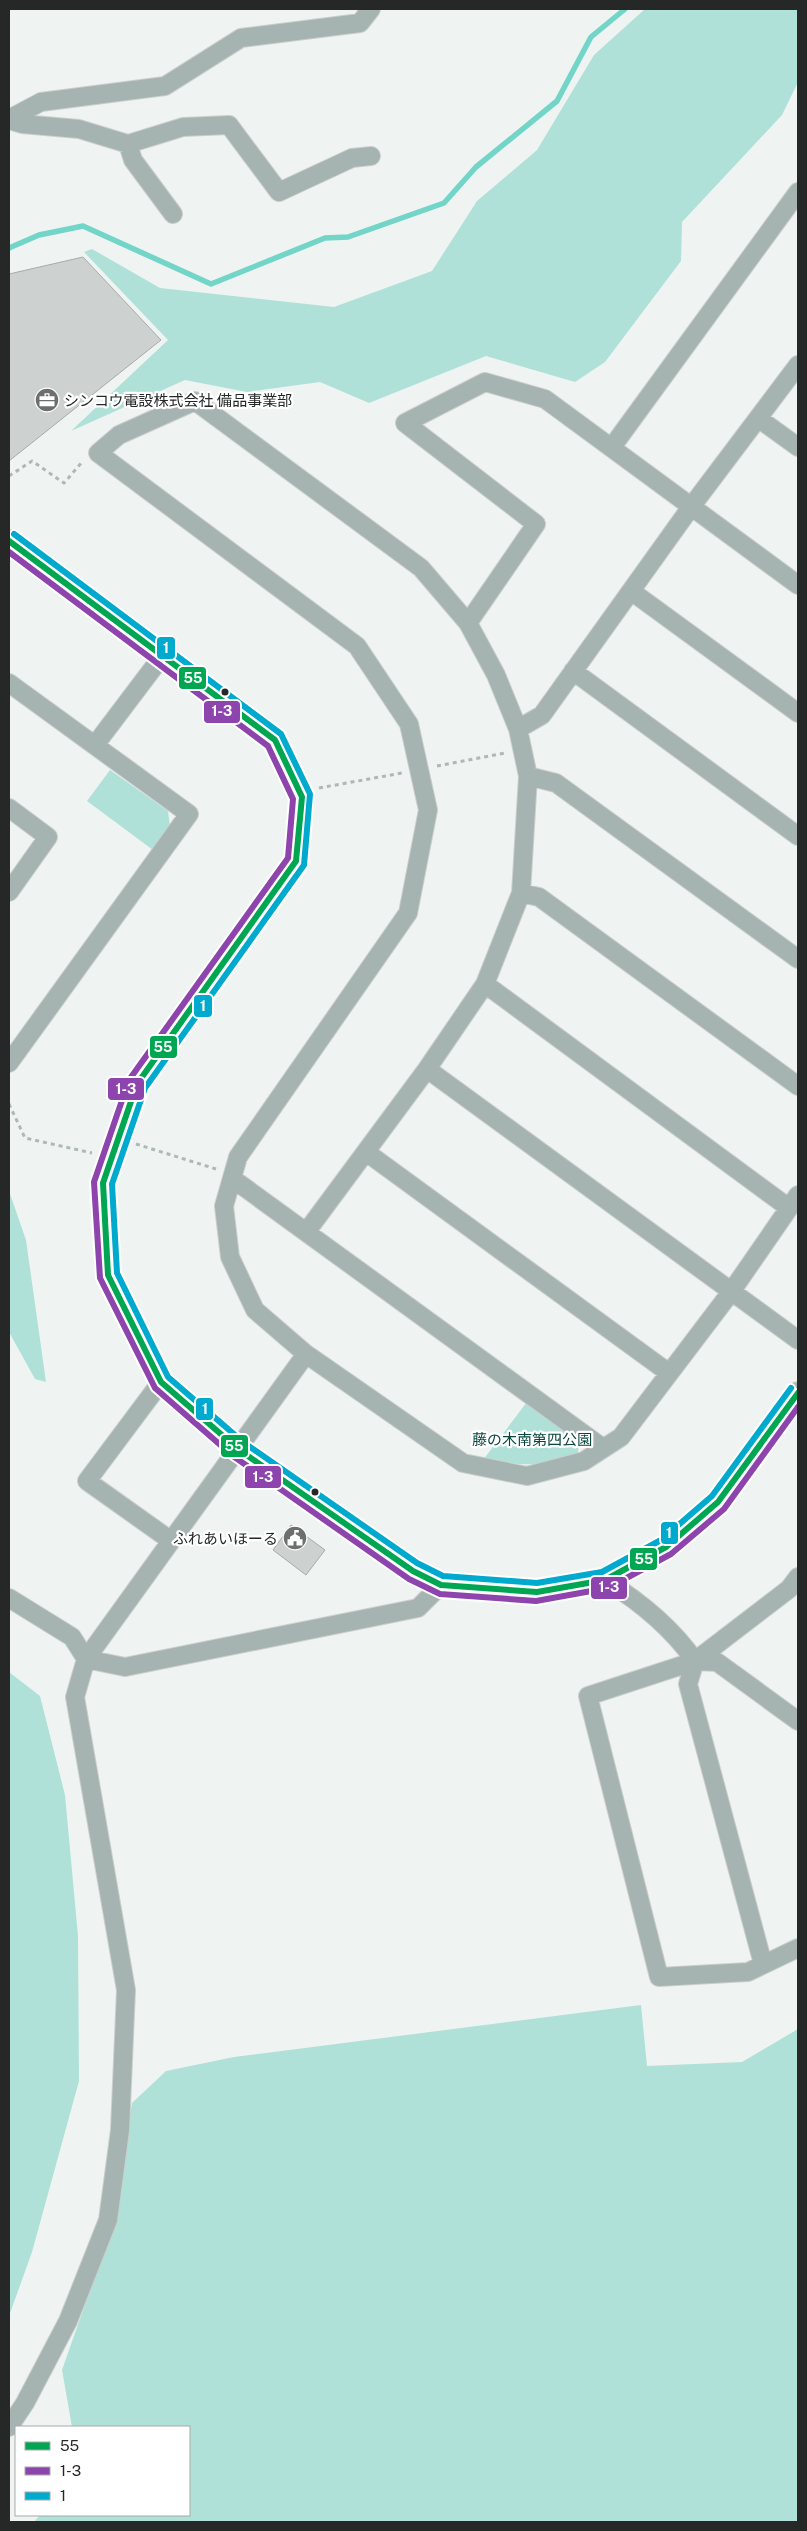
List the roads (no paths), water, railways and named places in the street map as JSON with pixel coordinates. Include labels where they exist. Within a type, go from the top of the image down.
[{"type":"street","points":[[9,120],[41,102],[165,86],[241,38],[360,23],[371,9]]},
{"type":"street","points":[[9,120],[22,124],[79,129],[128,144],[183,127],[229,125],[279,192],[352,158],[371,156]]},
{"type":"street","points":[[128,144],[133,160],[173,214]]},
{"type":"street","points":[[612,447],[798,192]]},
{"type":"street","points":[[518,729],[542,716],[692,507],[798,365]]},
{"type":"street","points":[[468,623],[536,524],[405,423],[485,382],[545,399],[798,585]]},
{"type":"street","points":[[307,1231],[427,1069],[485,984],[521,893],[528,776],[518,729],[496,675],[468,623],[421,568],[195,402],[119,435],[98,453],[357,646],[409,724],[428,810],[408,913],[238,1157],[224,1206],[230,1256],[255,1310],[306,1354],[463,1463],[528,1476],[584,1462],[621,1437],[731,1292],[794,1202],[485,984]]},
{"type":"street","points":[[758,418],[798,447]]},
{"type":"street","points":[[9,541],[275,740],[302,797],[296,861],[137,1084],[103,1182],[108,1275],[161,1382],[238,1449],[413,1571],[441,1585],[537,1592],[605,1580],[666,1547],[718,1502],[798,1393]]},
{"type":"street","points":[[631,591],[798,714]]},
{"type":"street","points":[[95,746],[163,655]]},
{"type":"street","points":[[573,671],[798,836]]},
{"type":"street","points":[[9,683],[189,814],[9,1063]]},
{"type":"street","points":[[528,776],[556,783],[798,959]]},
{"type":"street","points":[[9,808],[48,837],[9,892]]},
{"type":"street","points":[[521,893],[539,897],[798,1086]]},
{"type":"street","points":[[427,1069],[798,1340]]},
{"type":"street","points":[[366,1152],[669,1373]]},
{"type":"street","points":[[233,1177],[603,1448]]},
{"type":"street","points":[[9,2427],[25,2403],[68,2321],[108,2220],[120,2130],[126,1990],[75,1697],[86,1659],[306,1354]]},
{"type":"street","points":[[161,1382],[87,1481],[170,1540]]},
{"type":"street","points":[[605,1580],[628,1594],[680,1639],[695,1661]]},
{"type":"street","points":[[9,1598],[72,1637],[86,1659],[125,1667],[418,1608],[441,1585]]},
{"type":"street","points":[[795,1587],[695,1661],[588,1696],[659,1977],[748,1972],[798,1948]]},
{"type":"street","points":[[695,1661],[717,1662],[798,1721]]},
{"type":"street","points":[[695,1661],[688,1684],[763,1964]]},
{"type":"waterway","points":[[9,248],[39,235],[83,226],[211,284],[325,238],[348,237],[444,203],[476,167],[557,101],[591,37],[625,9]]},
{"type":"place","name":"シンコウ電設株式会社 備品事業部","points":[[47,400]]},
{"type":"place","name":"ふれあいほーる","points":[[295,1538]]},
{"type":"park label","name":"藤の木南第四公園","points":[[532,1439]]}]
